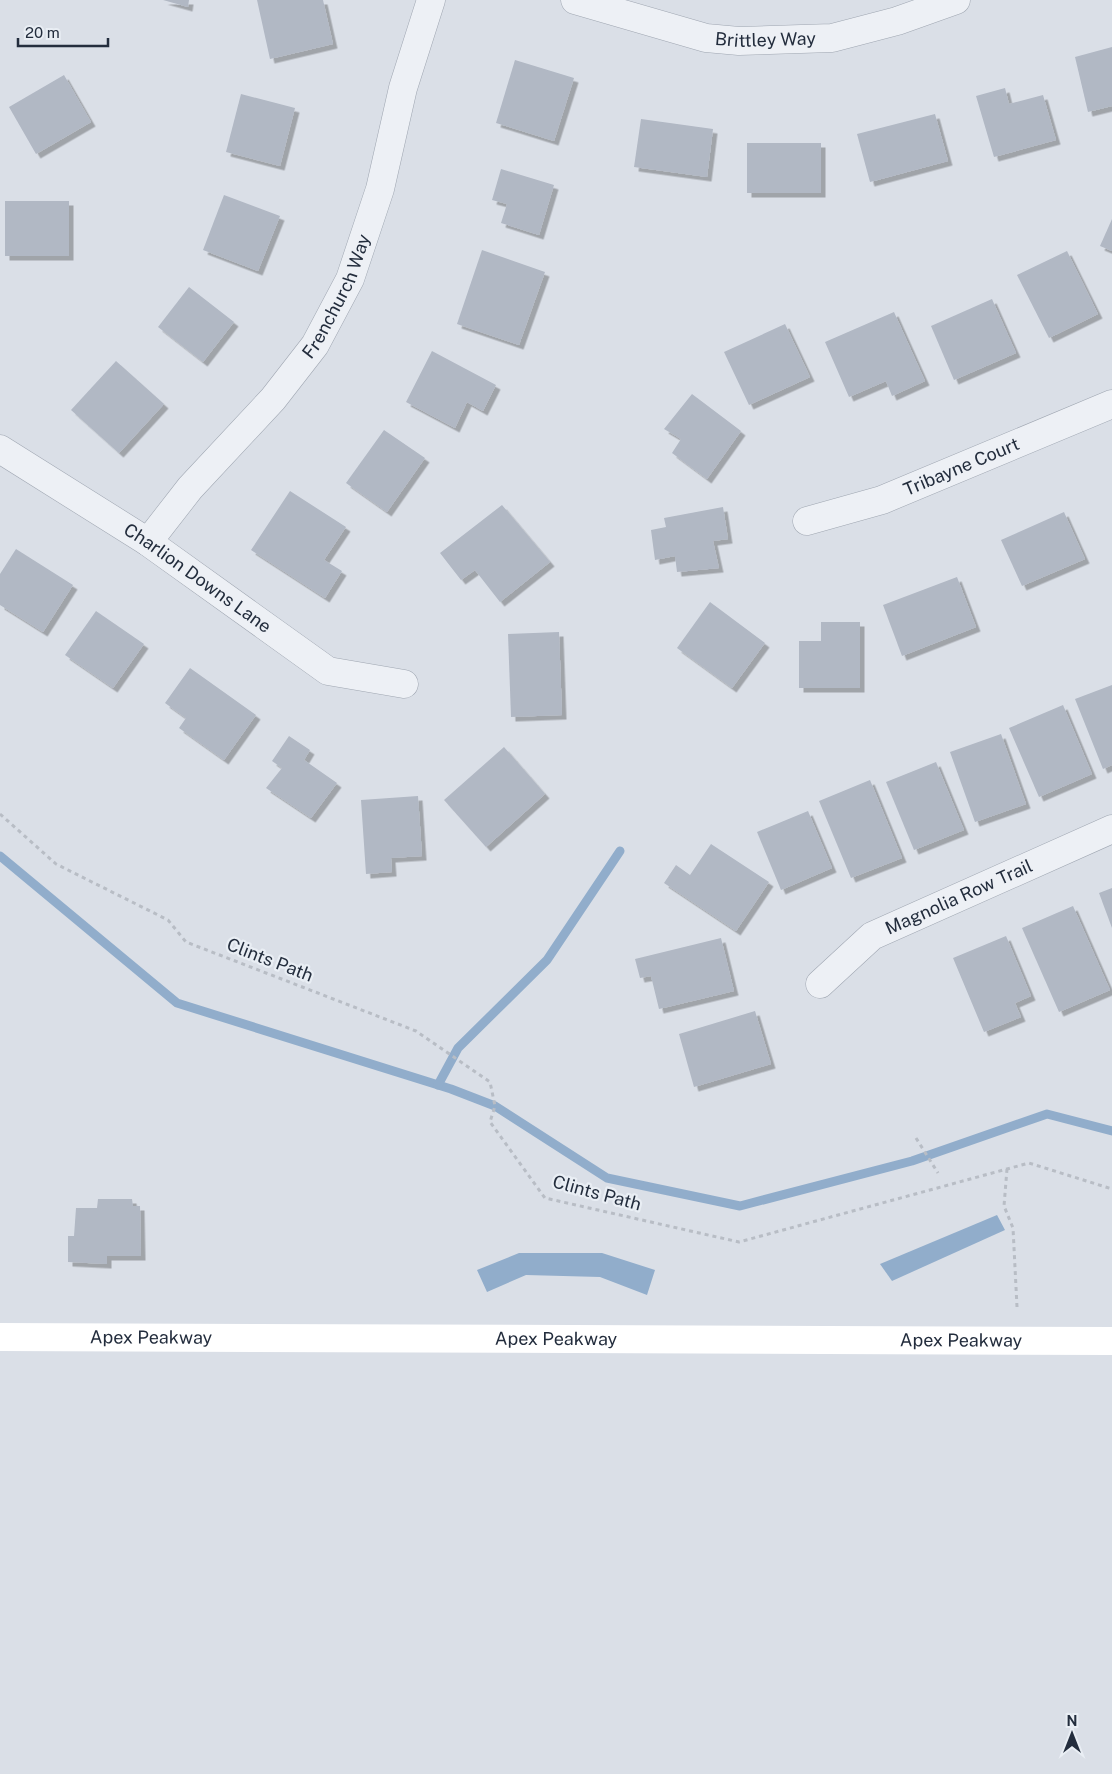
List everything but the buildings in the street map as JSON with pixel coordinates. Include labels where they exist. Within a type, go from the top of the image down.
[{"type":"main road","name":"Apex Peakway","points":[[0,1337],[1112,1341]]},
{"type":"street","name":"Frenchurch Way","points":[[148,542],[190,488],[274,399],[296,372],[319,337],[350,279],[380,189],[402,88],[431,0]]},
{"type":"street","name":"Brittley Way","points":[[575,0],[706,38],[739,41],[832,38],[897,21],[956,0]]},
{"type":"street","name":"Tribayne Court","points":[[807,520],[882,500],[1112,404]]},
{"type":"street","name":"Charlion Downs Lane","points":[[0,449],[148,542],[328,671],[404,684]]},
{"type":"street","name":"Magnolia Row Trail","points":[[820,984],[872,936],[1112,829]]},
{"type":"path","name":"Clints Path","points":[[0,814],[56,864],[168,920],[186,942],[416,1032],[490,1082],[495,1106],[490,1122],[545,1198],[739,1242],[1029,1163],[1112,1189]]},
{"type":"path","points":[[916,1138],[938,1173]]},
{"type":"path","points":[[1007,1169],[1004,1206],[1013,1228],[1017,1307]]},
{"type":"water","points":[[997,1215],[1005,1230],[892,1281],[880,1264]]},
{"type":"water","points":[[519,1253],[602,1253],[655,1270],[647,1295],[600,1277],[526,1275],[487,1292],[477,1270]]},
{"type":"waterway","points":[[438,1085],[458,1048],[547,960],[620,851]]},
{"type":"waterway","points":[[0,856],[177,1003],[451,1089],[495,1106],[607,1178],[740,1206],[912,1161],[1047,1114],[1112,1131]]}]
